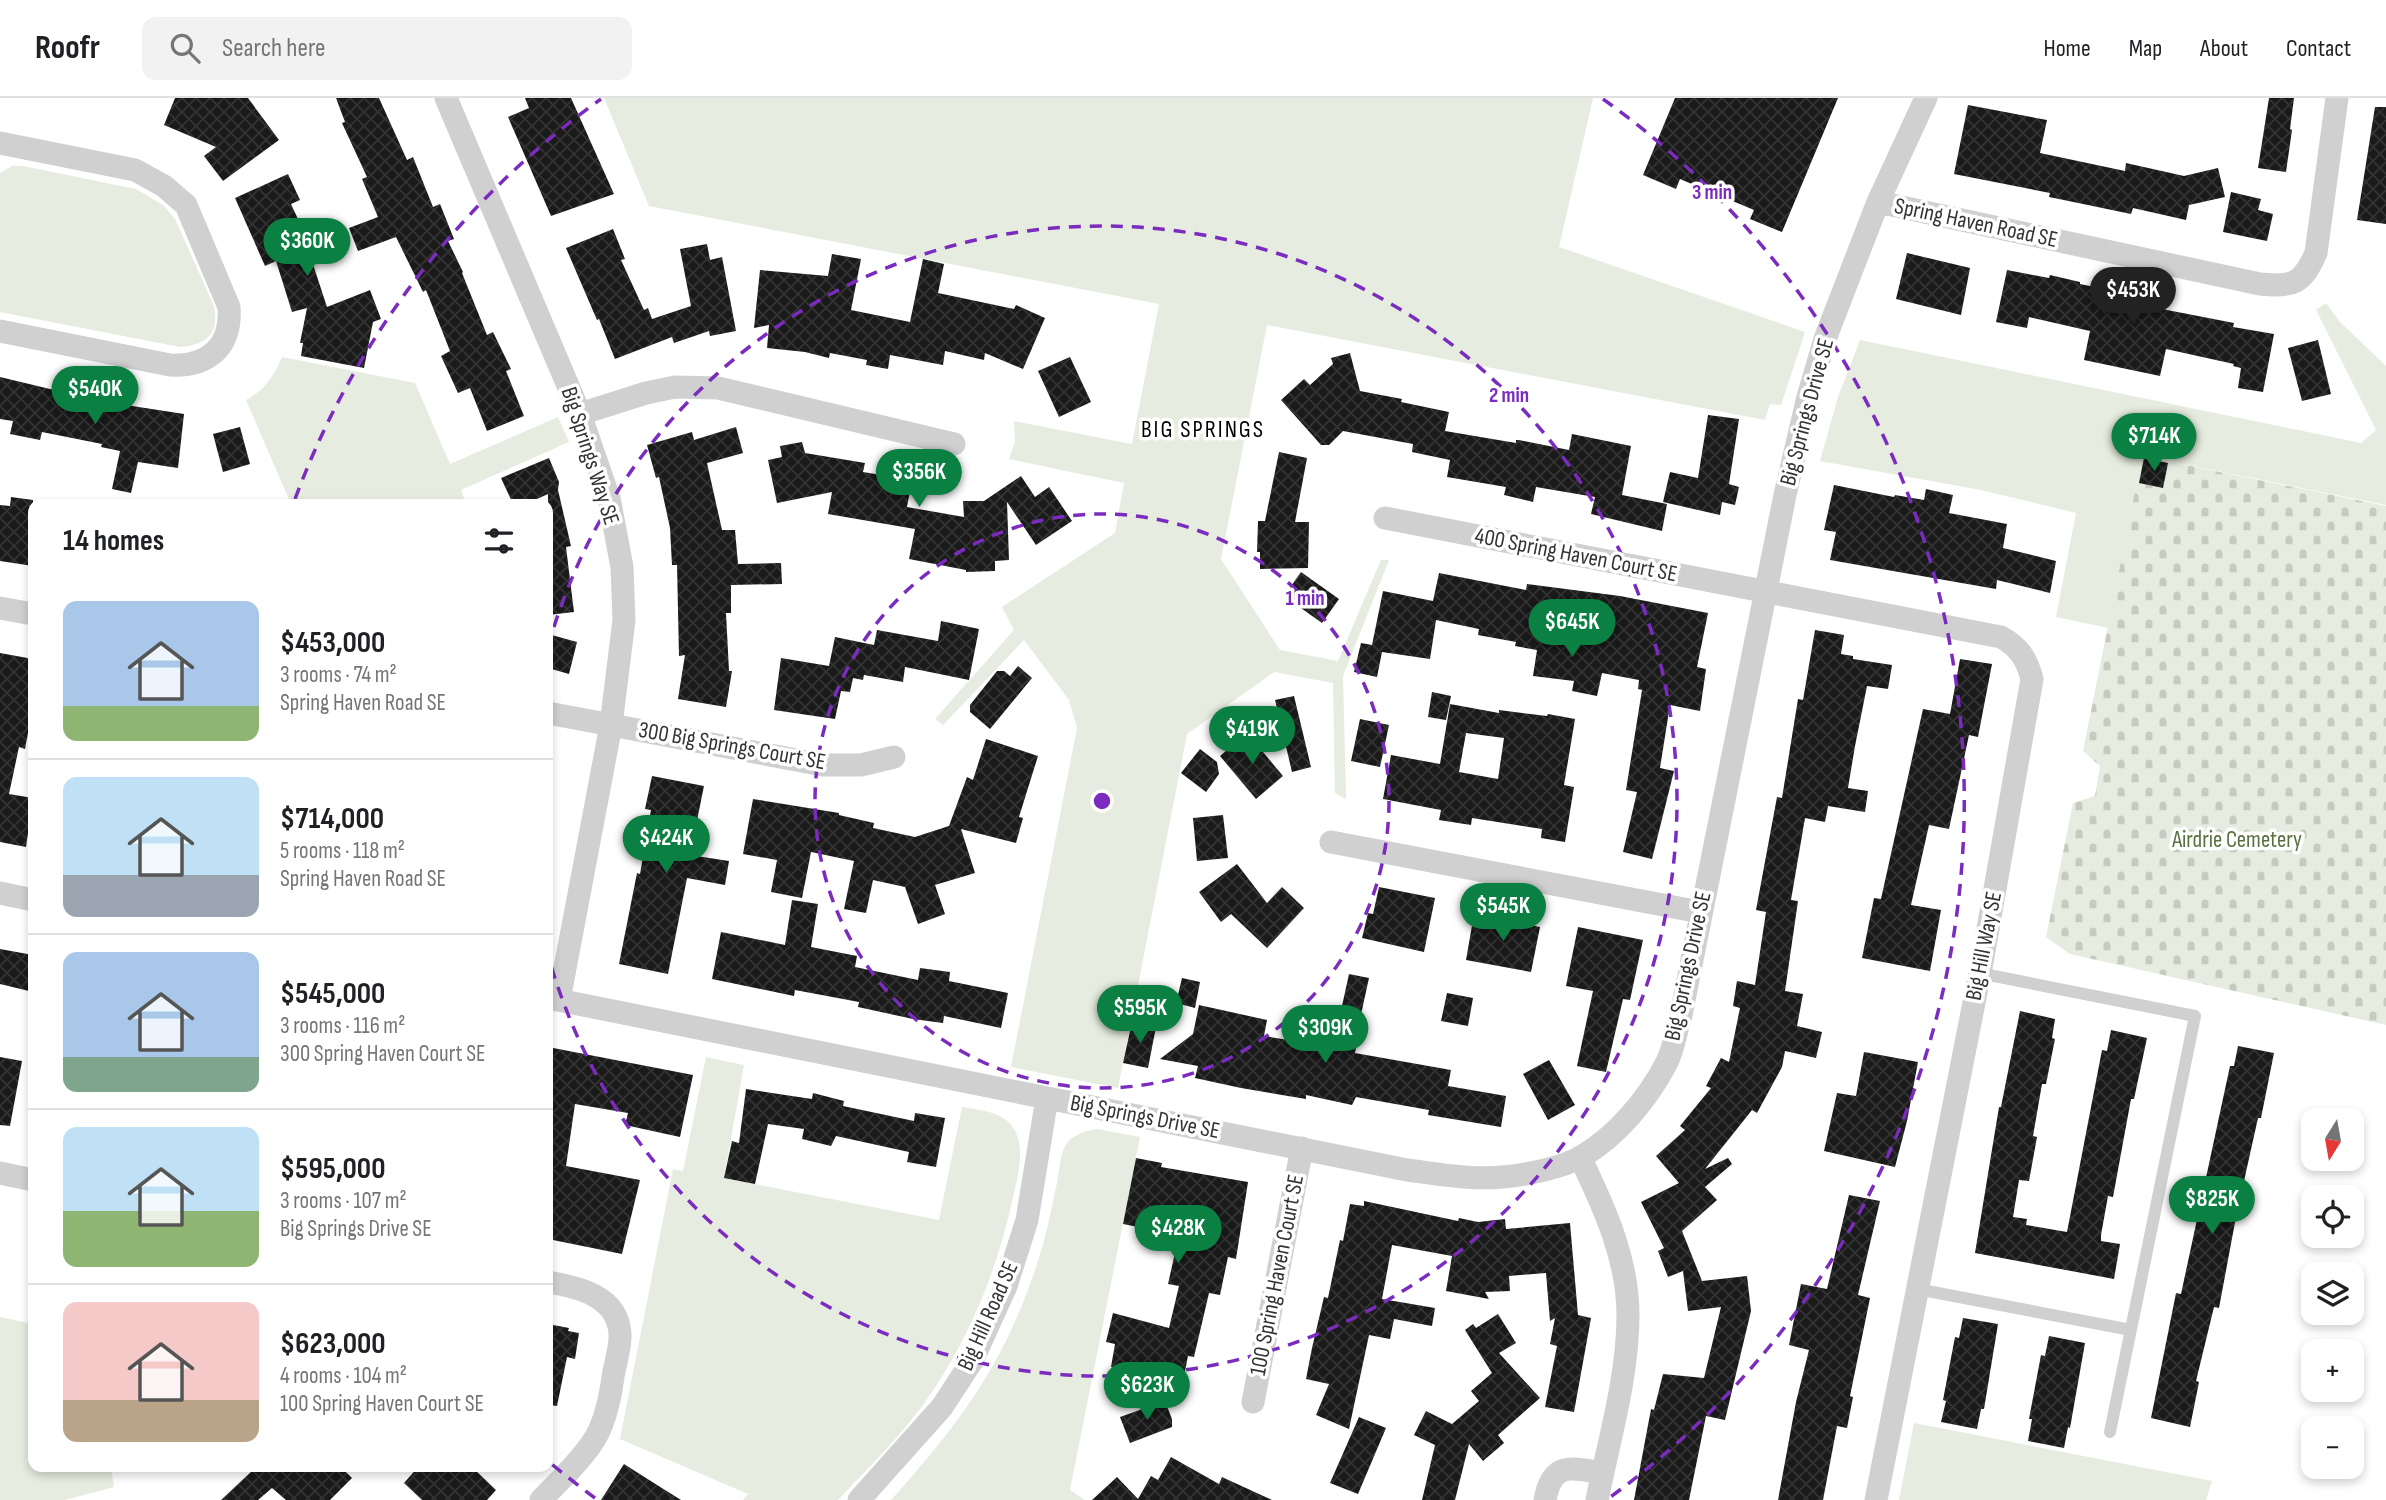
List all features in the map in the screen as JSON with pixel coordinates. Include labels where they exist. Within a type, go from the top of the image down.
[{"type":"street","name":"Big Springs Way SE","points":[[446,98],[580,414],[609,498],[622,566],[624,620],[611,725],[553,999]]},
{"type":"street","name":"Big Springs Drive SE","points":[[553,999],[1407,1170],[1462,1177],[1502,1177],[1537,1172],[1580,1157],[1619,1128],[1648,1095],[1668,1060],[1681,1016],[1785,495],[1808,397],[1825,339],[1878,202],[1926,98]]},
{"type":"street","name":"Spring Haven Road SE","points":[[1878,202],[2260,284],[2280,286],[2298,282],[2308,270],[2316,253],[2337,98]]},
{"type":"street","points":[[0,143],[135,170],[164,186],[186,205],[229,307],[230,322],[215,351],[204,361],[189,366],[170,365],[0,331]]},
{"type":"street","points":[[580,414],[646,393],[675,387],[718,388],[954,444]]},
{"type":"street","name":"400 Spring Haven Court SE","points":[[1385,518],[1767,592]]},
{"type":"street","name":"Big Hill Way SE","points":[[1767,592],[2001,637],[2014,644],[2022,653],[2032,679],[1979,973],[1876,1500]]},
{"type":"street","points":[[0,608],[28,613]]},
{"type":"street","name":"300 Big Springs Court SE","points":[[553,714],[823,765],[862,765],[894,757]]},
{"type":"street","points":[[1331,842],[1700,912]]},
{"type":"street","points":[[0,893],[28,899]]},
{"type":"street","name":"Big Hill Road SE","points":[[859,1500],[942,1406],[972,1361],[1006,1286],[1027,1220],[1047,1098]]},
{"type":"street","name":"100 Spring Haven Court SE","points":[[1253,1402],[1302,1148]]},
{"type":"street","points":[[1580,1157],[1606,1212],[1618,1250],[1628,1313],[1627,1353],[1597,1500]]},
{"type":"street","points":[[0,1173],[28,1179]]},
{"type":"street","points":[[541,1500],[592,1443],[601,1425],[612,1388],[620,1335],[616,1316],[605,1302],[591,1292],[553,1283]]},
{"type":"street","points":[[1545,1500],[1548,1485],[1558,1472],[1576,1468],[1602,1473]]},
{"type":"lane","points":[[1979,973],[2194,1016],[2110,1433]]},
{"type":"lane","points":[[1917,1289],[2131,1330]]},
{"type":"green space","points":[[604,98],[1593,98],[1559,247],[1805,332],[1781,405],[1770,404],[1765,420],[1267,325],[1221,559],[1280,650],[1338,661],[1381,560],[1389,560],[1343,676],[1346,799],[1335,793],[1333,683],[1274,672],[1187,734],[1118,1088],[1011,1067],[1077,728],[1069,700],[1024,640],[943,725],[935,719],[1014,630],[1002,607],[1115,533],[1124,483],[1009,459],[1015,442],[1014,421],[1132,444],[1159,304],[649,206]]},
{"type":"green space","points":[[12,166],[136,189],[163,205],[175,219],[214,306],[215,324],[209,336],[197,344],[180,347],[0,312],[0,173]]},
{"type":"green space","points":[[2326,303],[2339,321],[2386,366],[2386,505],[2142,456],[2108,628],[2056,617],[2076,513],[1981,490],[1820,461],[1838,397],[1860,340],[2361,443],[2376,430],[2316,310]]},
{"type":"green space","points":[[282,357],[415,383],[450,464],[558,417],[569,442],[461,490],[464,499],[289,499],[246,400],[268,382]]},
{"type":"green space","name":"Airdrie Cemetery","points":[[2142,456],[2386,506],[2386,1025],[2070,954],[2046,937],[2073,803],[2095,796],[2100,766],[2083,751]]},
{"type":"green space","points":[[706,1057],[744,1065],[724,1178],[939,1220],[962,1107],[1001,1117],[1011,1125],[1019,1141],[1019,1170],[999,1252],[967,1331],[923,1405],[893,1442],[838,1500],[743,1500],[748,1494],[620,1439],[673,1169],[683,1171]]},
{"type":"green space","points":[[1097,1129],[1140,1137],[1070,1490],[1085,1500],[891,1500],[962,1414],[999,1355],[1028,1289],[1041,1251],[1065,1146],[1079,1134]]},
{"type":"green space","points":[[0,1317],[28,1323],[28,1472],[112,1472],[114,1487],[65,1500],[0,1500]]},
{"type":"green space","points":[[1914,1423],[2212,1481],[2206,1500],[1899,1500]]},
{"type":"building","points":[[175,98],[248,98],[279,140],[223,181],[204,156],[216,147],[164,125]]},
{"type":"building","points":[[336,98],[379,98],[407,160],[413,157],[433,207],[440,204],[454,239],[448,241],[487,335],[493,332],[511,369],[506,371],[524,416],[487,431],[470,388],[458,393],[441,356],[450,351],[426,290],[423,292],[396,237],[358,251],[349,228],[378,217],[362,179],[367,177],[342,123],[345,122]]},
{"type":"building","points":[[525,98],[571,98],[614,194],[551,216],[508,117],[529,108]]},
{"type":"building","points":[[1675,98],[1838,98],[1782,232],[1750,219],[1754,210],[1680,179],[1676,189],[1643,175]]},
{"type":"building","points":[[2269,98],[2294,98],[2286,172],[2258,168]]},
{"type":"building","points":[[1968,105],[2047,120],[2040,153],[2125,171],[2126,163],[2184,176],[2218,168],[2225,197],[2189,205],[2186,220],[2133,208],[2131,214],[2049,197],[2050,193],[1954,174]]},
{"type":"building","points":[[2375,107],[2386,107],[2386,224],[2357,220]]},
{"type":"building","points":[[288,174],[300,200],[291,204],[310,245],[307,246],[327,307],[370,290],[381,319],[373,322],[364,368],[301,356],[303,343],[300,343],[307,308],[292,312],[276,261],[265,266],[235,198]]},
{"type":"building","points":[[2231,192],[2261,199],[2258,210],[2273,214],[2267,241],[2223,232]]},
{"type":"building","points":[[613,229],[625,259],[621,260],[644,310],[648,308],[652,319],[691,306],[680,249],[707,244],[710,260],[722,257],[736,331],[710,336],[709,331],[674,343],[672,337],[615,359],[566,248]]},
{"type":"building","points":[[1907,253],[1970,268],[1961,315],[1896,299]]},
{"type":"building","points":[[832,254],[861,259],[851,310],[910,322],[923,259],[944,264],[938,293],[1014,309],[1016,305],[1045,318],[1023,369],[985,353],[984,360],[945,351],[943,365],[890,355],[888,369],[866,365],[867,360],[830,353],[829,358],[805,352],[767,348],[769,325],[754,328],[760,270],[828,276]]},
{"type":"building","points":[[2007,270],[2049,278],[2050,275],[2163,301],[2162,309],[2234,323],[2233,327],[2274,334],[2263,392],[2238,388],[2241,368],[2233,366],[2234,364],[2166,349],[2160,376],[2084,360],[2090,331],[2029,317],[2027,328],[1996,322]]},
{"type":"building","points":[[2318,340],[2331,394],[2302,401],[2288,348]]},
{"type":"building","points":[[1350,353],[1360,391],[1449,412],[1445,431],[1516,443],[1516,440],[1519,440],[1569,450],[1572,434],[1631,446],[1622,495],[1667,504],[1662,531],[1591,514],[1595,497],[1536,487],[1533,502],[1504,495],[1506,487],[1447,477],[1450,460],[1412,452],[1413,444],[1343,431],[1329,445],[1321,445],[1281,400],[1304,379],[1310,385],[1333,364],[1331,358]]},
{"type":"building","points":[[1070,357],[1091,402],[1059,417],[1038,371]]},
{"type":"building","points":[[0,377],[100,401],[184,414],[178,468],[138,462],[131,493],[112,489],[120,451],[101,447],[102,444],[42,432],[40,440],[10,434],[13,421],[0,419]]},
{"type":"building","points":[[1708,415],[1739,419],[1729,484],[1739,487],[1735,505],[1722,502],[1720,515],[1663,502],[1670,472],[1698,478]]},
{"type":"building","points":[[240,427],[250,464],[223,472],[213,434]]},
{"type":"building","points":[[736,427],[743,453],[707,463],[722,530],[735,530],[738,564],[781,563],[782,584],[731,585],[731,613],[726,613],[729,671],[732,671],[726,707],[678,699],[685,655],[679,656],[677,565],[672,565],[670,528],[659,477],[656,478],[647,445],[692,432],[694,440]]},
{"type":"building","points":[[802,442],[805,453],[865,463],[863,472],[912,480],[907,507],[964,517],[963,501],[984,501],[1021,476],[1035,497],[1049,487],[1072,521],[1036,545],[1007,502],[1009,560],[995,561],[995,571],[966,572],[909,559],[915,529],[828,514],[832,492],[777,503],[768,460],[782,457],[780,446]]},
{"type":"building","points":[[1279,452],[1307,458],[1295,522],[1309,522],[1308,568],[1260,569],[1260,552],[1257,552],[1258,521],[1265,521]]},
{"type":"building","points":[[549,458],[559,482],[558,490],[571,546],[566,547],[574,612],[553,614],[553,499],[548,499],[548,494],[537,499],[511,499],[501,478]]},
{"type":"building","points":[[2144,458],[2168,463],[2163,488],[2139,483]]},
{"type":"building","points":[[1834,485],[1924,500],[1926,489],[1953,495],[1949,513],[2007,524],[2003,548],[2056,561],[2050,593],[1997,580],[1996,589],[1830,560],[1836,532],[1824,530]]},
{"type":"building","points":[[11,497],[28,499],[28,565],[0,561],[0,505],[10,506]]},
{"type":"building","points":[[1301,572],[1339,599],[1322,623],[1284,596]]},
{"type":"building","points":[[1439,573],[1526,590],[1527,584],[1620,596],[1708,613],[1697,667],[1706,669],[1700,711],[1670,705],[1660,768],[1674,771],[1652,859],[1623,852],[1637,792],[1626,790],[1642,690],[1638,689],[1639,680],[1602,673],[1597,696],[1572,691],[1574,681],[1533,676],[1537,650],[1515,646],[1516,642],[1478,635],[1479,629],[1436,620],[1430,659],[1382,652],[1377,677],[1354,672],[1361,643],[1372,645],[1383,591],[1433,601]]},
{"type":"building","points":[[941,621],[979,629],[969,680],[905,667],[903,682],[864,675],[863,680],[853,678],[850,692],[841,691],[835,719],[774,710],[781,658],[829,666],[835,637],[874,645],[877,630],[938,641]]},
{"type":"building","points":[[1815,630],[1844,635],[1841,654],[1853,656],[1853,659],[1892,665],[1888,689],[1867,686],[1855,746],[1848,788],[1868,791],[1865,812],[1828,806],[1825,822],[1805,818],[1791,900],[1798,901],[1785,991],[1803,994],[1797,1026],[1822,1032],[1816,1058],[1785,1051],[1782,1067],[1757,1113],[1752,1110],[1705,1169],[1728,1158],[1732,1164],[1705,1187],[1717,1200],[1682,1231],[1702,1281],[1747,1276],[1751,1311],[1725,1420],[1706,1416],[1689,1500],[1634,1500],[1651,1409],[1654,1410],[1663,1374],[1704,1378],[1721,1307],[1688,1311],[1683,1271],[1668,1277],[1658,1251],[1664,1248],[1641,1202],[1679,1183],[1656,1156],[1685,1130],[1680,1126],[1711,1088],[1706,1086],[1721,1058],[1729,1062],[1740,1008],[1733,1006],[1737,981],[1755,985],[1766,912],[1756,910],[1777,797],[1782,798],[1798,699],[1803,700]]},
{"type":"building","points":[[553,635],[577,642],[569,674],[553,669]]},
{"type":"building","points":[[0,653],[28,658],[28,733],[25,749],[19,747],[9,794],[28,797],[28,833],[26,847],[0,842]]},
{"type":"building","points":[[1960,659],[1992,664],[1978,737],[1969,735],[1949,829],[1929,825],[1911,905],[1941,910],[1930,971],[1862,958],[1874,898],[1881,899],[1923,709],[1950,714]]},
{"type":"building","points":[[1018,666],[1032,678],[990,729],[970,712],[970,705],[997,671],[1004,671],[1010,676]]},
{"type":"building","points":[[1432,692],[1451,696],[1446,720],[1428,717]]},
{"type":"building","points":[[1294,696],[1311,767],[1292,772],[1275,700]]},
{"type":"building","points":[[1450,704],[1499,713],[1499,710],[1575,719],[1564,785],[1574,787],[1565,842],[1541,838],[1542,829],[1472,818],[1471,825],[1439,820],[1441,810],[1383,799],[1391,755],[1440,764]],"holes":[[[1466,733],[1504,738],[1498,779],[1459,772]]]},
{"type":"building","points":[[1360,719],[1389,725],[1380,767],[1351,761]]},
{"type":"building","points":[[1247,733],[1283,776],[1256,799],[1220,756]]},
{"type":"building","points":[[986,739],[1038,756],[1019,817],[1023,818],[1016,843],[961,829],[975,873],[935,885],[945,914],[918,924],[905,887],[873,880],[866,913],[844,909],[854,861],[811,852],[802,898],[771,892],[777,860],[743,854],[753,799],[839,813],[874,823],[873,828],[915,837],[949,826],[967,777],[973,780]]},
{"type":"building","points":[[1200,749],[1217,762],[1219,774],[1206,792],[1181,773]]},
{"type":"building","points":[[652,776],[704,786],[690,855],[729,861],[725,885],[687,878],[668,974],[619,964],[637,873],[640,874],[651,810],[645,809]]},
{"type":"building","points":[[1223,815],[1228,858],[1197,861],[1193,818]]},
{"type":"building","points":[[1237,864],[1267,903],[1282,887],[1304,908],[1267,948],[1231,914],[1221,922],[1199,892]]},
{"type":"building","points":[[1379,887],[1435,898],[1424,952],[1362,938],[1368,913],[1373,914]]},
{"type":"building","points":[[792,900],[818,904],[811,947],[857,956],[855,967],[918,980],[920,968],[950,972],[949,981],[1008,993],[1001,1028],[944,1016],[943,1023],[913,1019],[858,1007],[859,1002],[795,990],[794,996],[712,979],[721,932],[785,945]]},
{"type":"building","points":[[1474,914],[1540,927],[1531,972],[1466,960]]},
{"type":"building","points":[[1578,927],[1643,940],[1630,1000],[1623,999],[1606,1072],[1577,1066],[1593,991],[1566,986]]},
{"type":"building","points":[[0,949],[28,954],[28,991],[0,984]]},
{"type":"building","points":[[1349,974],[1369,978],[1355,1053],[1451,1070],[1448,1086],[1506,1096],[1501,1127],[1428,1115],[1429,1110],[1356,1097],[1352,1105],[1306,1095],[1306,1099],[1241,1088],[1195,1078],[1198,1066],[1160,1059],[1193,1034],[1199,1005],[1267,1020],[1264,1036],[1325,1046],[1327,1036],[1335,1038]]},
{"type":"building","points":[[1182,978],[1200,982],[1195,1008],[1176,1003]]},
{"type":"building","points":[[1447,993],[1473,998],[1468,1026],[1441,1021]]},
{"type":"building","points":[[2020,1011],[2055,1019],[2052,1038],[2055,1039],[2046,1084],[2042,1084],[2033,1136],[2037,1137],[2029,1181],[2019,1180],[2013,1217],[2027,1219],[2026,1225],[2067,1232],[2102,1050],[2107,1051],[2111,1030],[2147,1038],[2134,1099],[2131,1099],[2113,1197],[2108,1196],[2101,1235],[2101,1241],[2120,1244],[2114,1279],[1975,1253],[1999,1107]]},
{"type":"building","points":[[1132,1022],[1156,1027],[1148,1068],[1123,1063]]},
{"type":"building","points":[[2238,1046],[2274,1053],[2236,1217],[2219,1308],[2214,1307],[2196,1381],[2199,1382],[2190,1427],[2151,1418],[2176,1293],[2181,1294],[2230,1066],[2234,1066]]},
{"type":"building","points":[[553,1048],[693,1075],[680,1137],[625,1125],[628,1113],[575,1104],[566,1166],[640,1180],[622,1254],[553,1240]]},
{"type":"building","points":[[1864,1052],[1918,1062],[1895,1167],[1824,1151],[1837,1093],[1856,1096]]},
{"type":"building","points":[[0,1057],[22,1061],[10,1126],[0,1125]]},
{"type":"building","points":[[1549,1060],[1575,1105],[1548,1120],[1523,1074]]},
{"type":"building","points":[[746,1089],[812,1099],[813,1093],[844,1101],[843,1106],[914,1121],[915,1113],[945,1118],[936,1167],[907,1162],[909,1152],[836,1136],[831,1146],[802,1139],[804,1129],[768,1124],[755,1184],[724,1178],[732,1141],[739,1143]]},
{"type":"building","points":[[1136,1158],[1162,1163],[1161,1167],[1248,1182],[1236,1259],[1228,1257],[1220,1295],[1209,1293],[1194,1357],[1188,1356],[1183,1381],[1156,1375],[1162,1393],[1120,1383],[1123,1369],[1111,1367],[1115,1344],[1106,1342],[1113,1313],[1169,1328],[1179,1286],[1168,1284],[1179,1235],[1123,1224]]},
{"type":"building","points":[[1849,1195],[1880,1201],[1858,1295],[1870,1298],[1850,1396],[1853,1397],[1847,1428],[1837,1426],[1823,1500],[1778,1500],[1796,1402],[1809,1350],[1789,1345],[1801,1284],[1827,1289]]},
{"type":"building","points":[[1364,1201],[1458,1221],[1459,1218],[1478,1222],[1505,1219],[1506,1229],[1570,1223],[1578,1315],[1591,1318],[1574,1412],[1545,1407],[1557,1346],[1550,1344],[1555,1318],[1550,1321],[1546,1273],[1509,1276],[1510,1291],[1485,1292],[1489,1299],[1446,1291],[1452,1256],[1392,1245],[1382,1299],[1435,1308],[1432,1326],[1394,1319],[1390,1339],[1369,1335],[1349,1429],[1316,1415],[1329,1384],[1306,1379],[1312,1348],[1324,1297],[1328,1298],[1350,1204],[1364,1206]]},
{"type":"building","points":[[1498,1314],[1516,1343],[1499,1353],[1540,1398],[1498,1435],[1504,1443],[1483,1461],[1469,1444],[1455,1500],[1422,1500],[1435,1445],[1414,1435],[1426,1411],[1452,1424],[1479,1401],[1471,1391],[1492,1373],[1465,1330],[1473,1324],[1476,1328]]},
{"type":"building","points":[[1963,1318],[1998,1324],[1984,1409],[1981,1409],[1977,1429],[1941,1422],[1955,1337],[1959,1338]]},
{"type":"building","points":[[553,1325],[579,1333],[575,1359],[567,1357],[557,1406],[553,1406]]},
{"type":"building","points":[[2049,1336],[2085,1343],[2064,1448],[2028,1441],[2032,1419],[2029,1419],[2041,1355],[2045,1356]]},
{"type":"building","points":[[1165,1401],[1172,1427],[1130,1443],[1120,1417]]},
{"type":"building","points":[[1359,1417],[1386,1428],[1358,1494],[1330,1483]]},
{"type":"building","points":[[1171,1457],[1219,1484],[1222,1477],[1272,1500],[1092,1500],[1117,1477],[1138,1499],[1151,1476],[1158,1480]]},
{"type":"building","points":[[624,1464],[646,1478],[681,1500],[601,1500]]},
{"type":"building","points":[[251,1472],[346,1472],[352,1478],[330,1500],[286,1500],[272,1488],[258,1500],[221,1500]]},
{"type":"building","points":[[414,1472],[477,1472],[496,1490],[487,1500],[422,1500],[404,1483]]},
{"type":"district","name":"BIG SPRINGS","points":[[1203,429]]}]
